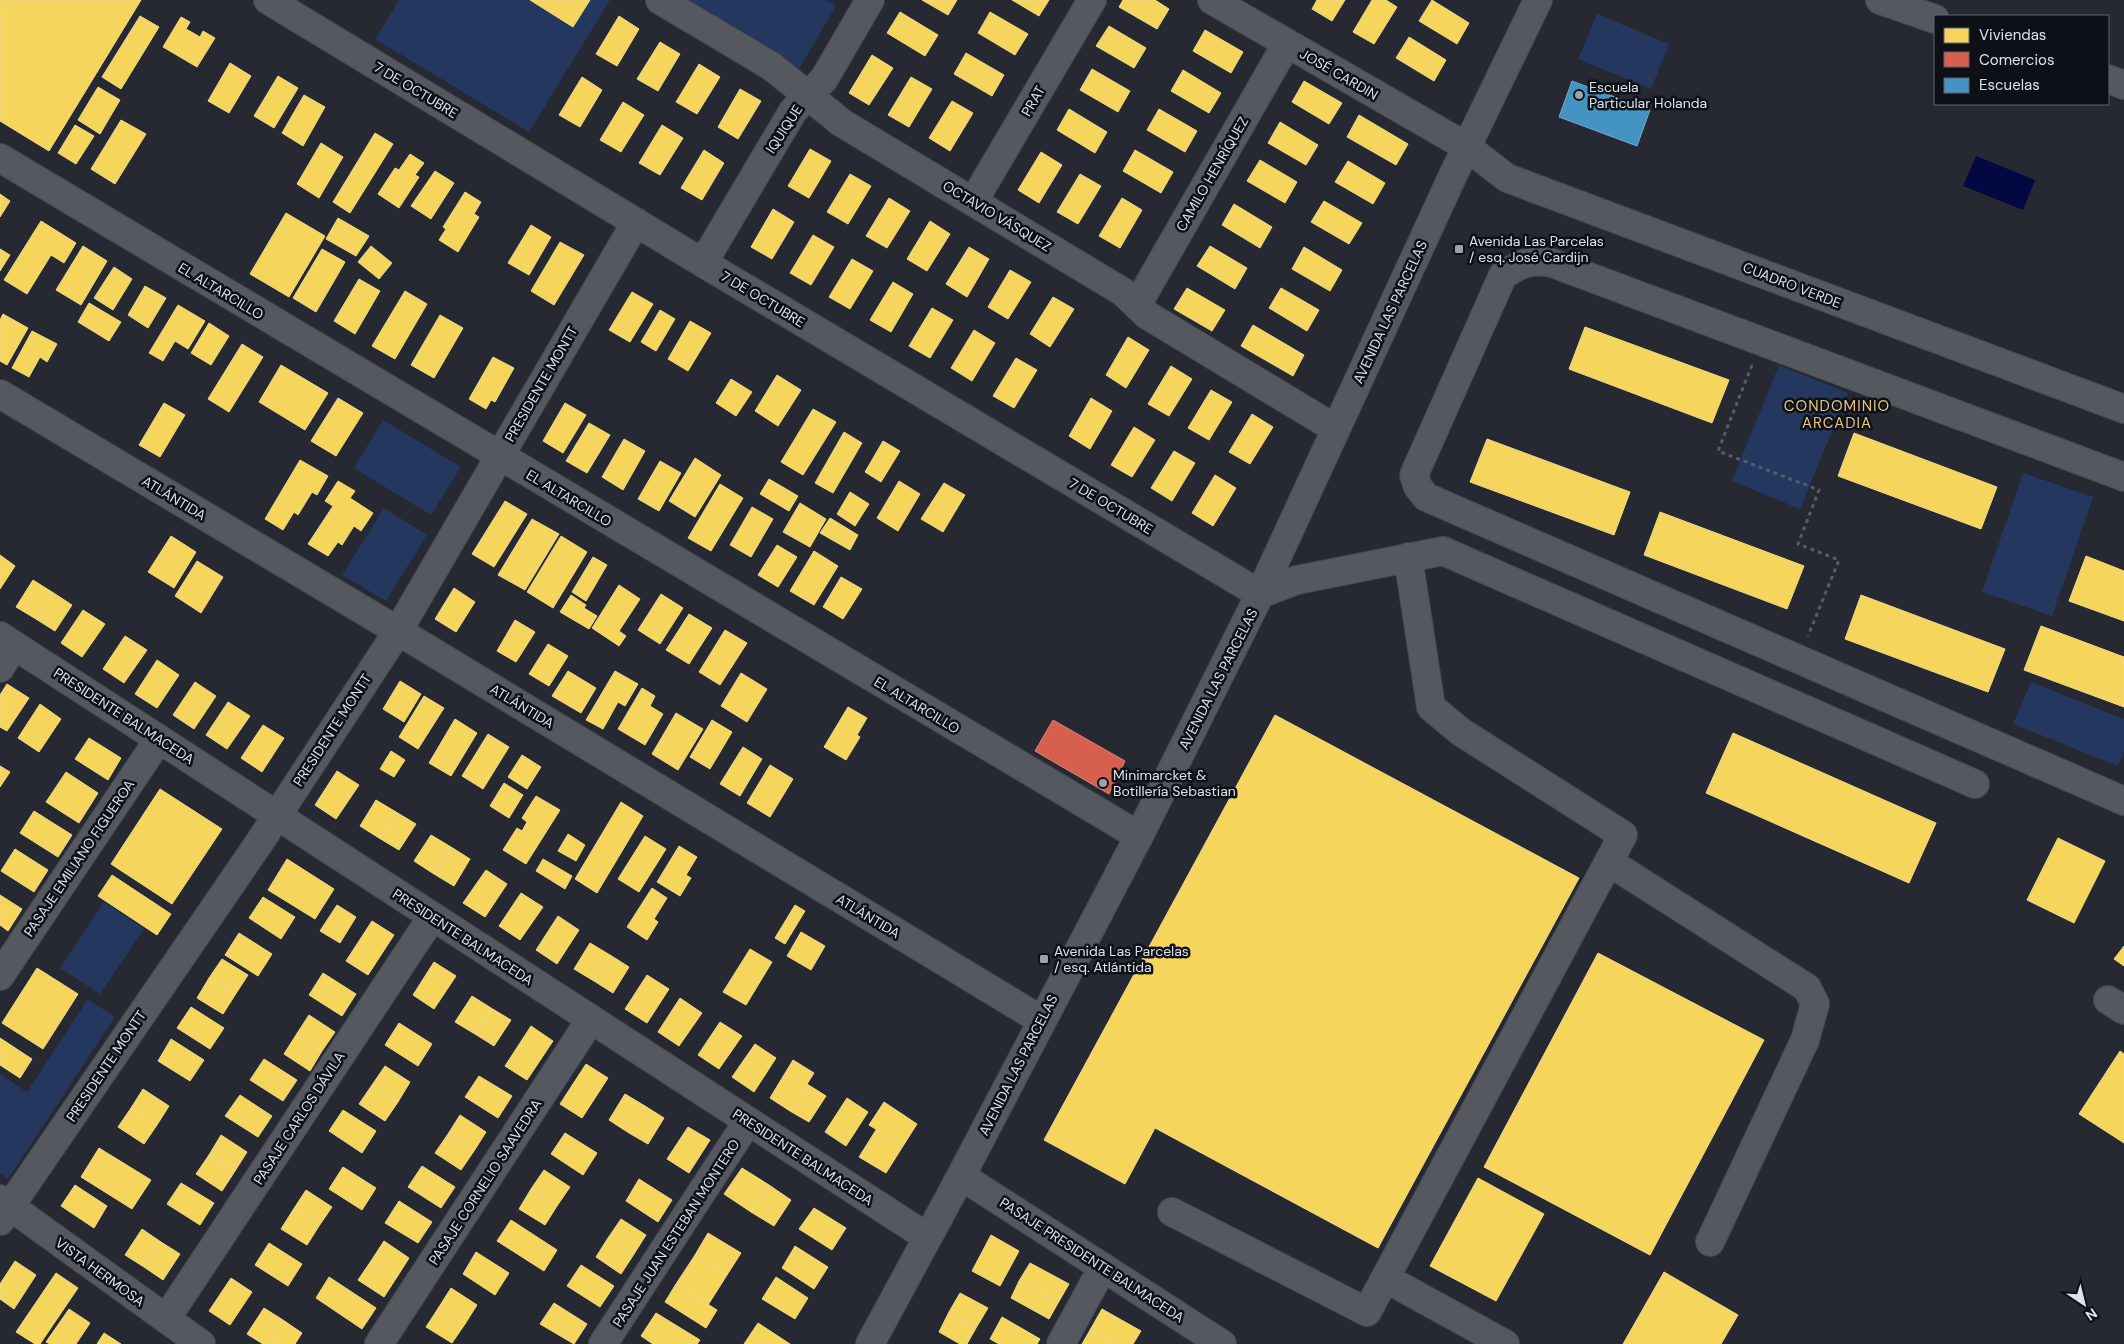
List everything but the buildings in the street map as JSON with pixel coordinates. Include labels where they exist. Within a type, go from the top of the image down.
[{"type":"street","name":"7 DE OCTUBRE","points":[[268,0],[703,263],[1260,594]]},
{"type":"street","name":"OCTAVIO VÁSQUEZ","points":[[660,0],[771,66],[842,123],[1123,292],[1147,315],[1336,429]]},
{"type":"street","name":"IQUIQUE","points":[[703,263],[793,111],[824,79],[870,0]]},
{"type":"street","name":"PRAT","points":[[973,202],[1092,0]]},
{"type":"street","name":"JOSÉ CARDIN","points":[[1212,0],[1467,147]]},
{"type":"street","name":"AVENIDA LAS PARCELAS","points":[[870,1344],[961,1176],[1139,836],[1260,594],[1467,147],[1538,0]]},
{"type":"street","points":[[1880,0],[1934,19]]},
{"type":"street","name":"CAMILO HENRÍQUEZ","points":[[1136,305],[1287,43]]},
{"type":"street","points":[[2109,79],[2124,85]]},
{"type":"street","name":"CUADRO VERDE","points":[[1467,147],[1507,178],[2124,409]]},
{"type":"street","name":"EL ALTARCILLO","points":[[0,158],[499,457],[1139,836]]},
{"type":"street","name":"PRESIDENTE MONTT","points":[[3,1209],[277,816],[398,630],[636,222]]},
{"type":"street","points":[[2124,477],[1552,264],[1535,260],[1519,265],[1503,275],[1414,475],[1418,487],[1426,497],[2124,801]]},
{"type":"street","name":"ATLÁNTIDA","points":[[0,394],[398,630],[1041,1020]]},
{"type":"street","points":[[1260,594],[1297,580],[1443,551],[1975,784]]},
{"type":"street","points":[[1172,1212],[1367,1312],[1623,835],[1461,732],[1431,707],[1408,557]]},
{"type":"street","name":"PRESIDENTE BALMACEDA","points":[[5,650],[158,739],[927,1237]]},
{"type":"street","name":"PASAJE EMILIANO FIGUEROA","points":[[0,976],[158,739]]},
{"type":"street","points":[[1609,862],[1807,988],[1815,1004],[1805,1040],[1710,1242]]},
{"type":"street","name":"PASAJE CARLOS DÁVILA","points":[[166,1319],[432,916]]},
{"type":"street","name":"PASAJE CORNELIO SAAVEDRA","points":[[378,1344],[591,1019]]},
{"type":"street","name":"PASAJE JUAN ESTEBAN MONTERO","points":[[603,1344],[748,1121]]},
{"type":"street","name":"PASAJE PRESIDENTE BALMACEDA","points":[[961,1176],[1103,1267],[1215,1342]]},
{"type":"street","name":"VISTA HERMOSA","points":[[3,1209],[201,1344]]},
{"type":"street","points":[[1061,1344],[1103,1267]]},
{"type":"street","points":[[1385,1278],[1504,1344]]},
{"type":"path","points":[[1762,342],[1718,451],[1819,490],[1798,544],[1839,560],[1799,660]]},
{"type":"shaded area","points":[[399,0],[610,0],[529,132],[375,39]]},
{"type":"shaded area","points":[[680,0],[826,0],[836,6],[799,69]]},
{"type":"shaded area","points":[[1597,14],[1669,44],[1651,89],[1578,59]]},
{"type":"shaded area","points":[[1976,156],[2035,180],[2023,210],[1963,186]]},
{"type":"shaded area","points":[[1779,365],[1848,393],[1800,509],[1732,481]]},
{"type":"shaded area","points":[[383,420],[461,467],[431,515],[354,468]]},
{"type":"shaded area","points":[[2023,473],[2093,497],[2052,616],[1982,592]]},
{"type":"shaded area","points":[[384,508],[427,535],[386,601],[342,575]]},
{"type":"shaded area","points":[[2031,682],[2124,719],[2124,752],[2118,766],[2013,724]]},
{"type":"shaded area","points":[[104,902],[144,929],[100,994],[60,968]]},
{"type":"shaded area","points":[[88,999],[115,1017],[8,1179],[0,1173],[0,1074],[27,1092]]},
{"type":"place","name":"Escuela Particular Holanda","points":[[1579,95]]},
{"type":"place","name":"Avenida Las Parcelas / esq. José Cardijn","points":[[1459,249]]},
{"type":"place","name":"Minimarcket & Botillería Sebastian","points":[[1103,783]]},
{"type":"place","name":"Avenida Las Parcelas / esq. Atlántida","points":[[1044,959]]},
{"type":"district","name":"CONDOMINIO ARCADIA","points":[[1837,414]]}]
